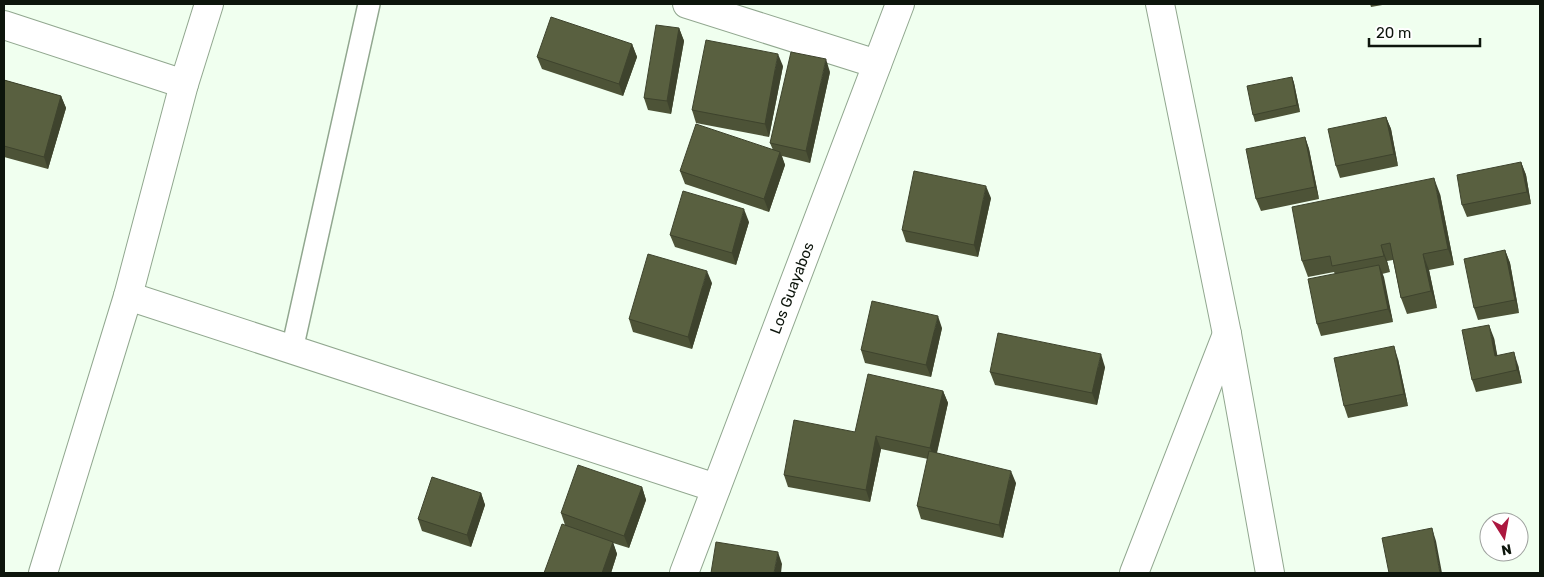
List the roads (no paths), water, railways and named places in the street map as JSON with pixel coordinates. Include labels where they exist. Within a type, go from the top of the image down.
[{"type":"street","points":[[43,573],[128,296],[184,84],[209,4]]},
{"type":"street","points":[[687,4],[877,64]]},
{"type":"street","name":"Los Guayabos","points":[[684,573],[900,4]]},
{"type":"street","points":[[1160,4],[1227,334],[1270,573]]},
{"type":"street","points":[[4,25],[184,84]]},
{"type":"street","points":[[128,296],[716,488]]},
{"type":"street","points":[[1134,573],[1227,334]]},
{"type":"lane","points":[[292,350],[369,4]]}]
